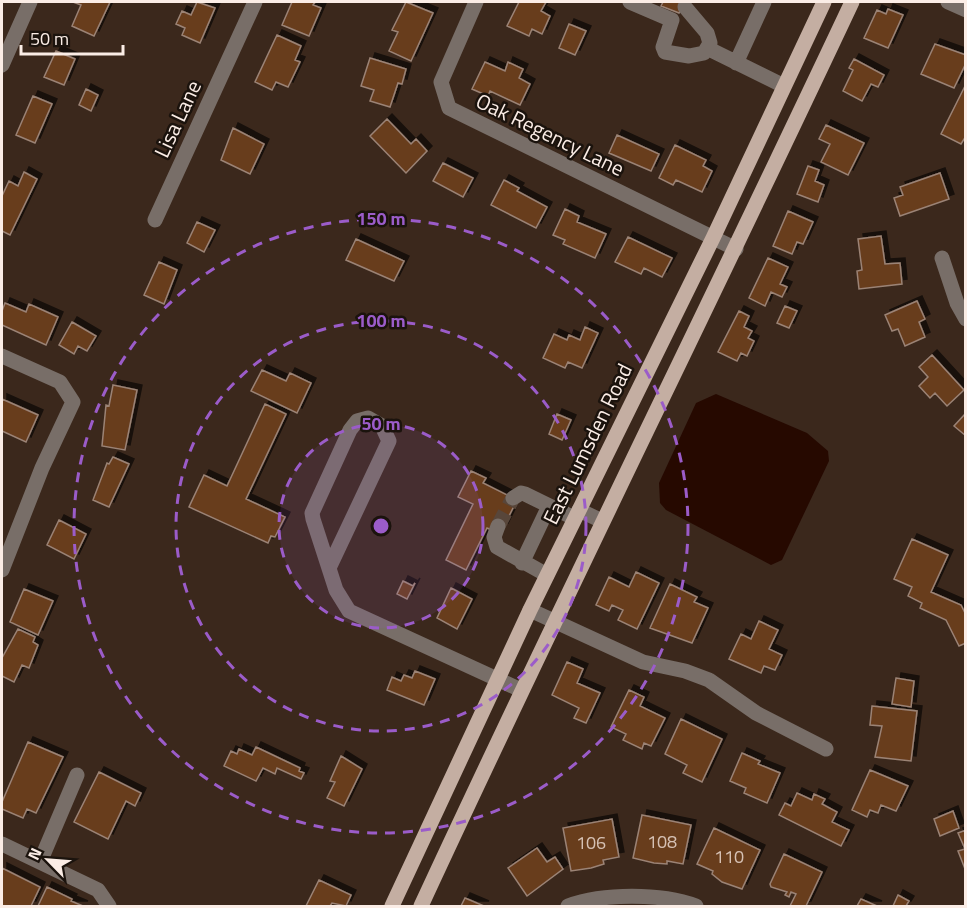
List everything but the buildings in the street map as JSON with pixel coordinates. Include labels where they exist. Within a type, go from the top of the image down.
[{"type":"main road","name":"East Lumsden Road","points":[[392,906],[530,610],[712,238],[824,2]]},
{"type":"main road","points":[[421,906],[553,621],[736,249],[852,2]]},
{"type":"street","points":[[2,64],[30,2]]},
{"type":"street","name":"Lisa Lane","points":[[155,220],[255,2]]},
{"type":"street","name":"Oak Regency Lane","points":[[476,2],[441,82],[449,108],[736,249]]},
{"type":"street","points":[[736,63],[764,2]]},
{"type":"street","points":[[948,2],[966,10]]},
{"type":"street","points":[[641,3],[672,21]]},
{"type":"street","points":[[687,10],[707,33],[710,43],[704,53],[689,57],[674,56],[665,52],[663,47],[672,21],[687,10]]},
{"type":"street","points":[[707,48],[784,86]]},
{"type":"street","points":[[942,258],[957,303],[966,319]]},
{"type":"street","points":[[2,356],[60,382],[73,402],[42,468],[2,567]]},
{"type":"street","points":[[329,568],[388,441],[382,426],[368,418],[357,421],[350,430],[312,513],[329,568],[342,602],[354,603],[524,685]]},
{"type":"street","points":[[513,498],[521,493],[549,506],[602,521]]},
{"type":"street","points":[[522,562],[549,506]]},
{"type":"street","points":[[498,526],[494,544],[547,575]]},
{"type":"street","points":[[530,610],[643,662],[697,674],[720,686],[756,713],[826,749]]},
{"type":"street","points":[[40,862],[77,775]]},
{"type":"street","points":[[2,844],[98,890],[110,906]]},
{"type":"street","points":[[568,906],[591,900],[647,897],[682,901],[696,906]]},
{"type":"shaded area","points":[[716,394],[807,433],[828,451],[829,461],[782,560],[771,565],[666,510],[660,503],[659,483],[696,403]]},
{"type":"tunnel","points":[[498,526],[513,498]]}]
